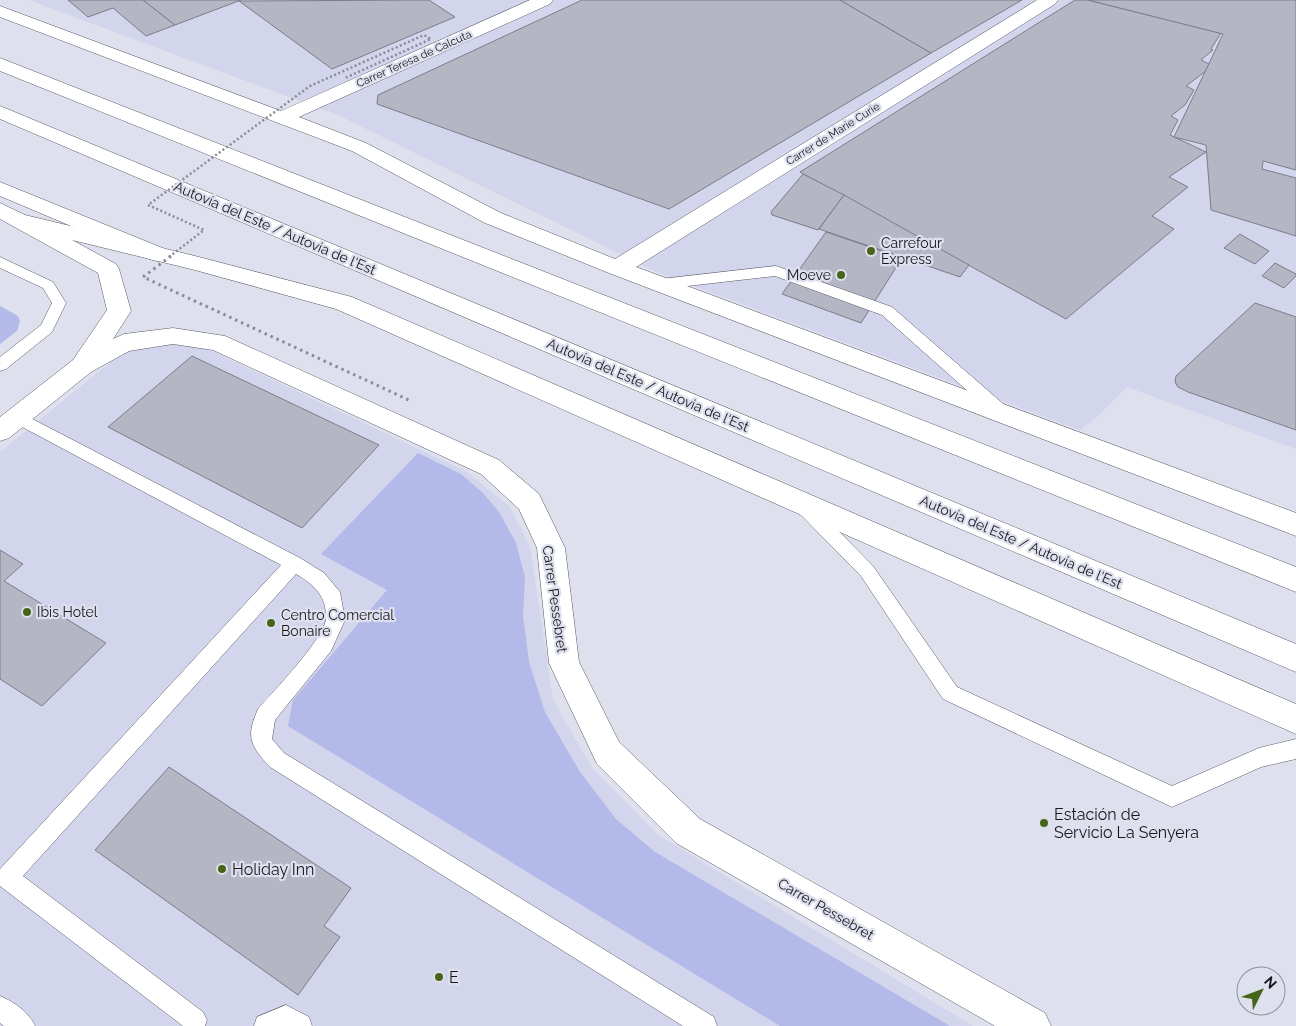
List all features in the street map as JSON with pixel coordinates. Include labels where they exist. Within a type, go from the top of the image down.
[{"type":"main road","name":"Carrer Teresa de Calcuta","points":[[284,117],[544,0]]},
{"type":"main road","name":"Carrer de Marie Curie","points":[[617,268],[1049,0]]},
{"type":"main road","points":[[0,11],[359,147],[493,218],[617,268],[1296,525]]},
{"type":"main road","points":[[0,64],[1296,580]]},
{"type":"main road","name":"Autovía del Este / Autovia de l'Est","points":[[0,112],[1296,658]]},
{"type":"main road","points":[[0,188],[157,254]]},
{"type":"main road","points":[[11,215],[344,303],[1296,719]]},
{"type":"main road","points":[[11,215],[108,269],[119,310],[82,366]]},
{"type":"main road","name":"Carrer Pessebret","points":[[9,424],[82,366],[124,343],[173,336],[217,342],[490,467],[529,502],[551,548],[564,663],[608,753],[688,831],[1032,1026]]},
{"type":"lane","points":[[0,262],[48,285],[59,303],[47,328],[0,365]]},
{"type":"lane","points":[[661,284],[776,271],[887,311],[1006,415]]},
{"type":"lane","points":[[9,424],[294,563],[318,578],[334,598],[336,620],[324,645],[265,716],[261,742],[277,760],[705,1026]]},
{"type":"lane","points":[[799,502],[867,571],[950,693],[1172,797],[1259,758],[1296,749]]},
{"type":"lane","points":[[194,1020],[7,878],[294,563]]},
{"type":"lane","points":[[0,1008],[23,1026]]},
{"type":"lane","points":[[266,1026],[286,1017],[300,1026]]},
{"type":"path","points":[[345,78],[431,39],[424,35],[310,86],[148,205],[204,230],[143,277],[412,401]]},
{"type":"shaded area","points":[[29,0],[1296,0],[1296,449],[1127,387],[1098,416],[1080,430],[656,272],[340,116]]},
{"type":"shaded area","points":[[0,306],[18,316],[20,321],[17,331],[0,344]]},
{"type":"shaded area","name":"Centro Comercial Bonaire","points":[[155,343],[197,344],[467,472],[509,506],[530,546],[553,700],[592,768],[658,835],[973,1026],[0,1026],[0,452],[123,352]]},
{"type":"shaded area","points":[[418,453],[461,474],[483,493],[499,512],[516,543],[525,577],[523,616],[529,662],[545,712],[580,772],[616,819],[655,852],[950,1026],[780,1026],[288,726],[293,700],[387,590],[321,554]]},
{"type":"building","points":[[68,0],[143,0],[175,25],[146,36],[113,8],[88,17]]},
{"type":"building","points":[[143,0],[241,0],[175,25]]},
{"type":"building","points":[[429,0],[455,17],[332,69],[239,1]]},
{"type":"building","points":[[582,0],[840,0],[931,53],[669,209],[377,104],[378,95]]},
{"type":"building","points":[[840,0],[1022,0],[931,53]]},
{"type":"building","points":[[1075,0],[1088,0],[1221,33],[1211,49],[1213,50],[1201,60],[1209,64],[1206,71],[1186,86],[1194,90],[1185,105],[1171,116],[1178,120],[1170,135],[1206,152],[1169,177],[1188,187],[1152,216],[1174,229],[1066,319],[800,172]]},
{"type":"building","points":[[1088,0],[1296,0],[1296,170],[1263,161],[1262,169],[1296,178],[1296,236],[1211,210],[1206,145],[1174,137],[1223,34]]},
{"type":"building","points":[[803,174],[844,195],[818,230],[772,215],[771,212]]},
{"type":"building","points":[[844,195],[969,265],[960,277],[819,229]]},
{"type":"building","points":[[826,232],[902,258],[861,323],[782,294]]},
{"type":"building","points":[[1240,234],[1269,251],[1255,264],[1224,248]]},
{"type":"building","points":[[1275,263],[1296,274],[1284,288],[1262,276]]},
{"type":"building","points":[[1255,303],[1296,317],[1296,430],[1188,392],[1178,387],[1175,382],[1176,376]]},
{"type":"building","points":[[192,356],[379,445],[302,528],[108,427]]},
{"type":"building","name":"Ibis Hotel","points":[[0,550],[23,564],[4,581],[106,643],[42,706],[0,679]]},
{"type":"building","name":"Holiday Inn","points":[[169,767],[351,888],[324,926],[340,937],[298,995],[95,850]]},
{"type":"place","name":"Carrefour Express","points":[[871,251]]},
{"type":"place","name":"Moeve","points":[[841,275]]},
{"type":"place","name":"Ibis Hotel","points":[[27,612]]},
{"type":"place","name":"Centro Comercial Bonaire","points":[[271,623]]},
{"type":"place","name":"Estación de Servicio La Senyera","points":[[1044,823]]},
{"type":"place","name":"Holiday Inn","points":[[222,869]]},
{"type":"place","name":"E","points":[[439,977]]}]
